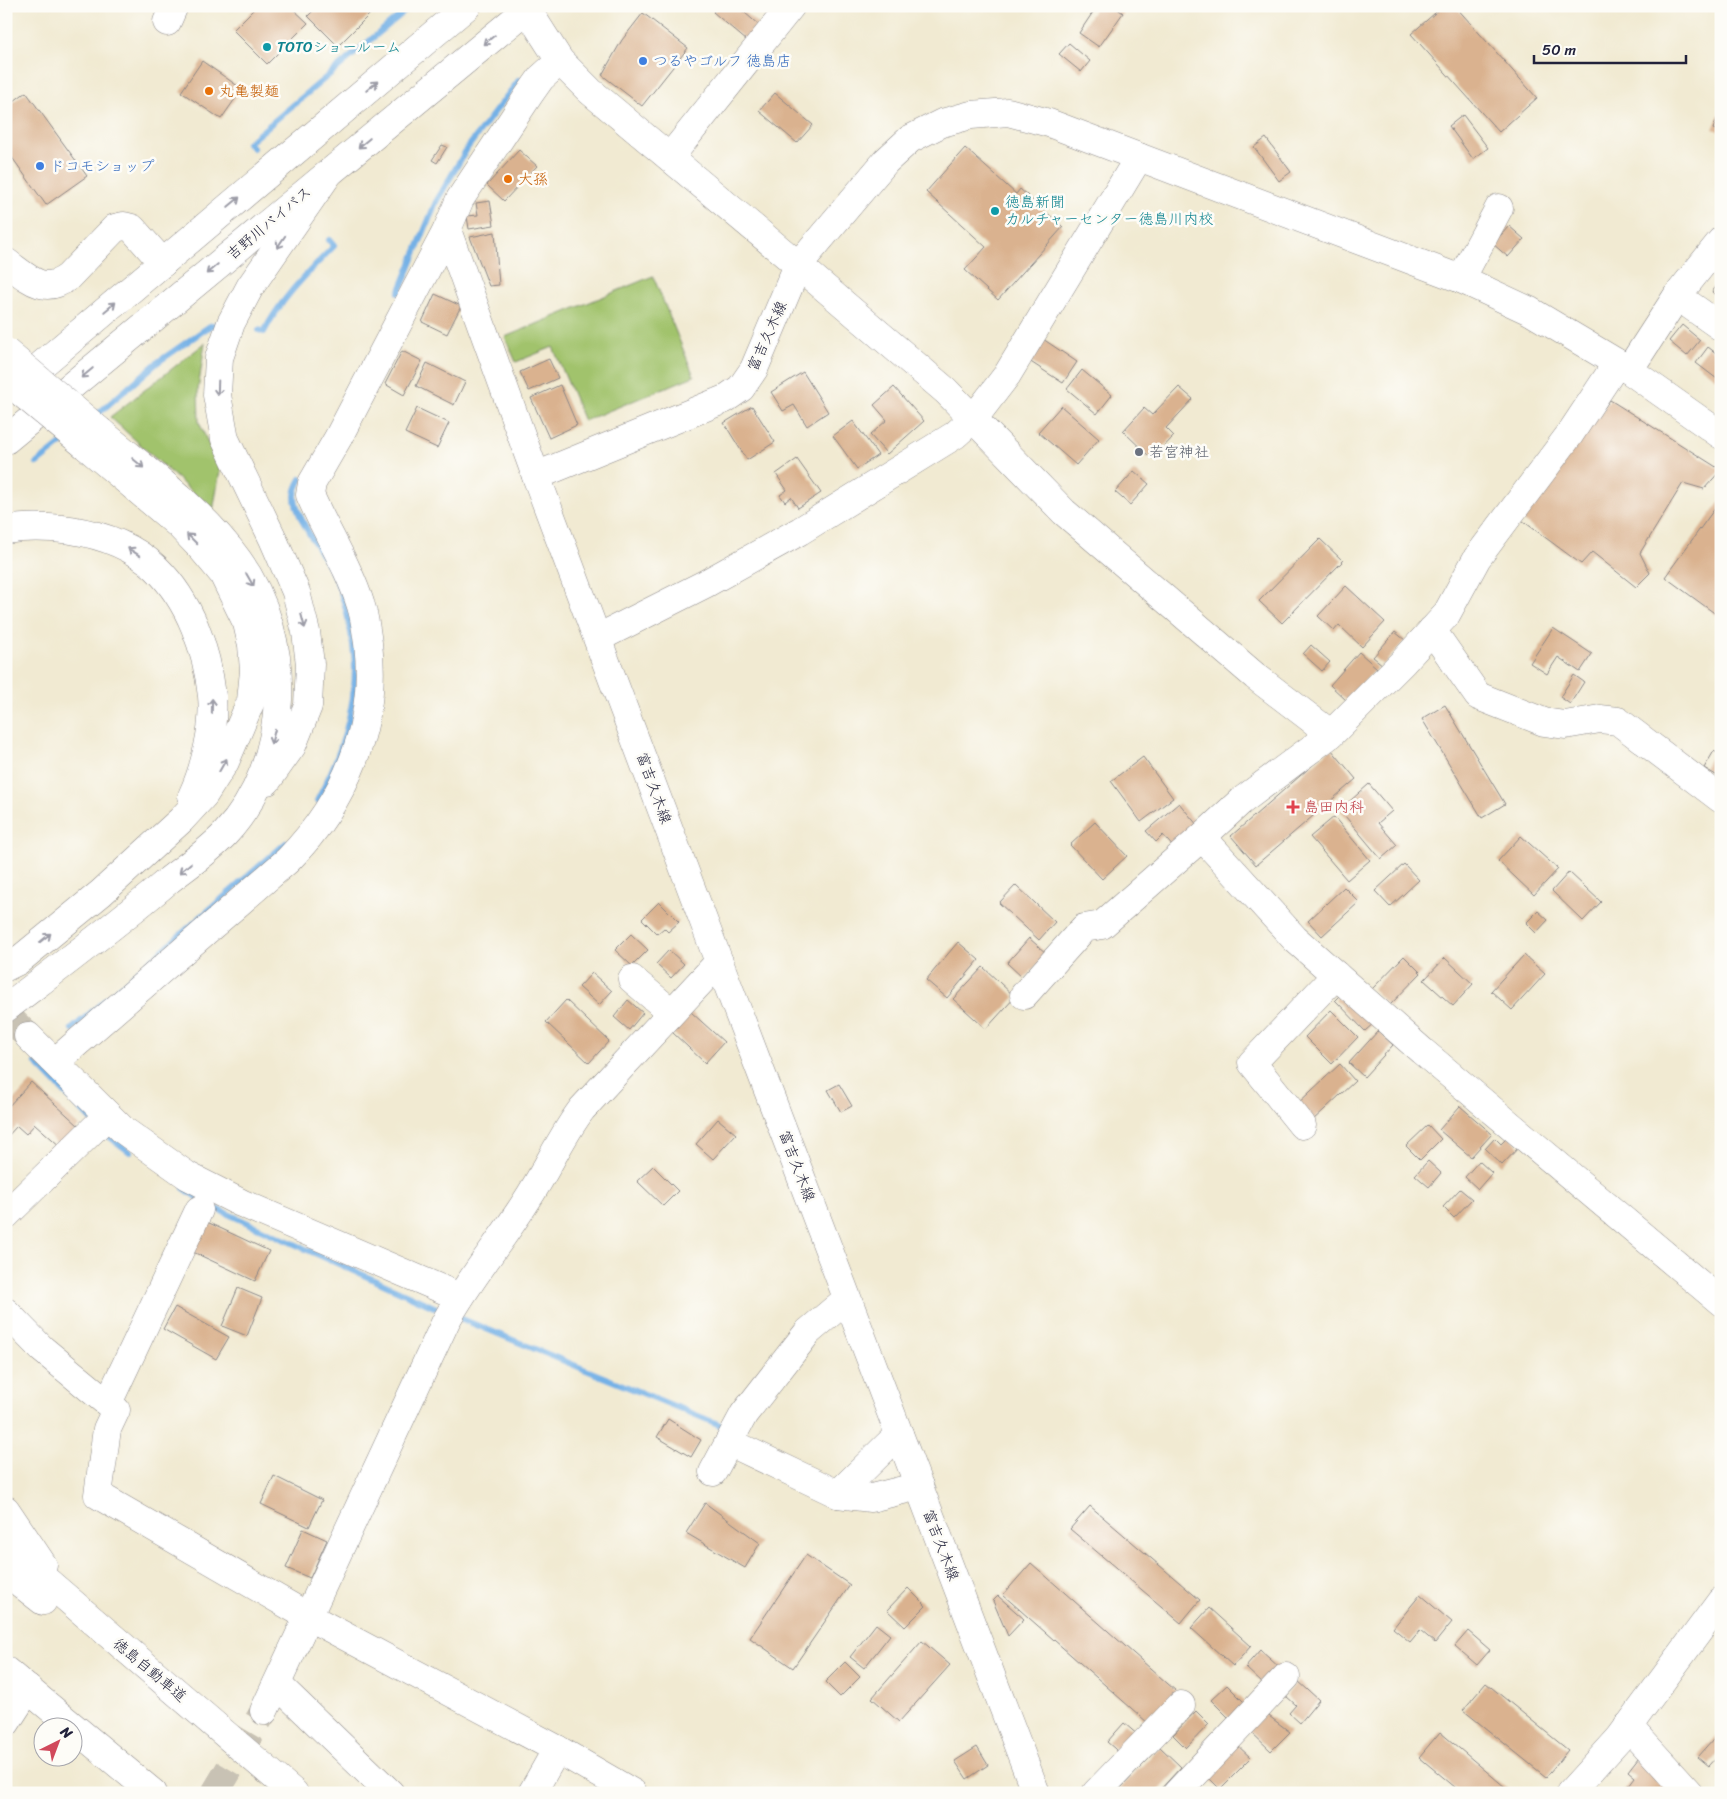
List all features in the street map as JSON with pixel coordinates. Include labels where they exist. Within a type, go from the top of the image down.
[{"type":"main road","points":[[6,395],[467,6]]},
{"type":"main road","points":[[670,157],[791,6]]},
{"type":"main road","points":[[528,7],[560,60],[590,91],[946,391],[1064,512],[1256,676],[1331,734]]},
{"type":"main road","name":"吉野川バイパス","points":[[6,440],[528,7]]},
{"type":"main road","points":[[55,1062],[288,860],[317,828],[329,810],[350,769],[359,745],[366,717],[370,660],[362,608],[354,587],[310,495],[312,483],[338,438],[447,230],[460,199],[541,78],[560,60]]},
{"type":"main road","name":"富吉久木線","points":[[1036,1792],[718,962],[536,476],[725,400],[741,388],[754,369],[798,265],[886,161],[910,139],[942,123],[971,115],[1008,112],[1049,123],[1461,279],[1530,311],[1623,367],[1721,434]]},
{"type":"main road","points":[[598,638],[705,584],[800,531],[954,435],[974,418],[1007,375],[1139,157]]},
{"type":"main road","points":[[6,1008],[122,920],[225,834],[276,770],[292,746],[308,706],[310,664],[306,632],[296,592],[225,439],[217,395],[219,358],[230,323],[250,287],[329,173]]},
{"type":"main road","points":[[1461,279],[1499,208]]},
{"type":"main road","points":[[6,262],[33,281],[42,285],[52,285],[60,282],[115,228],[124,226],[132,228],[162,263]]},
{"type":"main road","points":[[447,230],[536,476]]},
{"type":"main road","points":[[1024,995],[1084,928],[1102,925],[1240,802],[1331,734],[1446,616],[1477,558],[1570,434],[1721,241]]},
{"type":"main road","points":[[1677,296],[1721,326]]},
{"type":"main road","points":[[6,352],[203,550],[223,574],[247,623],[252,645],[254,671],[251,701],[225,762],[204,795],[182,820],[101,893],[10,966]]},
{"type":"main road","points":[[6,380],[189,506],[217,534],[253,583],[266,611],[274,642],[278,671],[278,701],[275,729],[266,764],[252,798]]},
{"type":"main road","points":[[6,530],[20,527],[53,527],[85,532],[112,540],[134,551],[156,568],[188,612],[200,641],[207,668],[212,696],[212,720],[208,744],[196,789],[182,820]]},
{"type":"main road","points":[[1432,630],[1478,696],[1544,722],[1565,725],[1600,718],[1618,721],[1721,799]]},
{"type":"main road","points":[[1202,837],[1295,938],[1336,975],[1422,1051],[1721,1302]]},
{"type":"main road","points":[[264,1711],[453,1308],[535,1188],[566,1130],[582,1109],[718,962]]},
{"type":"main road","points":[[1302,1125],[1252,1063],[1336,975]]},
{"type":"main road","points":[[46,977],[17,1029],[55,1062],[99,1124],[123,1130],[188,1176],[453,1308]]},
{"type":"main road","points":[[632,980],[671,1012]]},
{"type":"main road","points":[[6,1215],[99,1124]]},
{"type":"main road","points":[[108,1403],[199,1210]]},
{"type":"main road","points":[[713,1472],[744,1414],[808,1332],[847,1299]]},
{"type":"main road","points":[[6,1312],[42,1349],[116,1410],[107,1430],[98,1495],[309,1617],[557,1749],[633,1793]]},
{"type":"main road","points":[[838,1494],[899,1434]]},
{"type":"main road","points":[[729,1442],[838,1494],[871,1498],[919,1486]]},
{"type":"main road","points":[[6,1510],[63,1595]]},
{"type":"main road","name":"徳島自動車道","points":[[6,1546],[293,1793]]},
{"type":"main road","points":[[6,1572],[293,1793]]},
{"type":"main road","points":[[1570,1793],[1628,1726],[1721,1601]]},
{"type":"main road","points":[[6,1671],[153,1793]]},
{"type":"main road","points":[[1177,1793],[1286,1677]]},
{"type":"main road","points":[[277,1684],[390,1793]]},
{"type":"main road","points":[[6,1723],[28,1689]]},
{"type":"main road","points":[[1096,1793],[1181,1705]]},
{"type":"main road","points":[[1628,1726],[1689,1793]]},
{"type":"main road","points":[[532,1793],[557,1749]]},
{"type":"green space","points":[[653,276],[694,376],[584,421],[553,347],[516,362],[505,337]]},
{"type":"green space","points":[[205,343],[198,390],[199,422],[220,471],[213,511],[110,417]]},
{"type":"building","name":"TOTOショールーム","points":[[257,6],[290,6],[308,23],[267,64],[233,30]]},
{"type":"building","points":[[318,6],[378,6],[338,46],[308,16]]},
{"type":"building","points":[[718,6],[737,6],[760,26],[747,41],[713,12]]},
{"type":"building","points":[[1097,6],[1114,6],[1123,13],[1099,47],[1079,33]]},
{"type":"building","points":[[1443,6],[1455,6],[1537,98],[1499,132],[1411,34]]},
{"type":"building","name":"つるやゴルフ 徳島店","points":[[643,13],[688,48],[642,106],[602,75],[622,40]]},
{"type":"building","points":[[1069,43],[1090,61],[1081,72],[1059,54]]},
{"type":"building","points":[[202,61],[242,89],[221,119],[181,92]]},
{"type":"building","points":[[26,92],[87,176],[46,205],[6,149],[6,107]]},
{"type":"building","points":[[775,93],[813,125],[797,143],[759,111]]},
{"type":"building","points":[[1721,110],[1721,132],[1713,129]]},
{"type":"building","points":[[1463,115],[1488,148],[1473,159],[1449,126]]},
{"type":"building","points":[[1266,138],[1291,172],[1279,181],[1254,147]]},
{"type":"building","points":[[442,145],[447,147],[437,163],[432,160]]},
{"type":"building","name":"徳島新聞 カルチャーセンター徳島川内校","points":[[965,148],[1016,194],[1020,189],[1063,227],[998,300],[965,270],[986,247],[926,192]]},
{"type":"building","points":[[519,150],[537,166],[504,201],[487,185]]},
{"type":"building","points":[[490,201],[494,225],[469,229],[467,216],[478,215],[476,203]]},
{"type":"building","points":[[1509,226],[1524,239],[1508,257],[1493,244]]},
{"type":"building","points":[[495,232],[499,285],[489,286],[470,237]]},
{"type":"building","points":[[1721,280],[1721,298],[1712,292]]},
{"type":"building","points":[[435,294],[461,306],[447,334],[422,322]]},
{"type":"building","points":[[1682,325],[1700,340],[1687,356],[1669,341]]},
{"type":"building","points":[[1040,337],[1077,362],[1063,383],[1026,359]]},
{"type":"building","points":[[1708,347],[1721,357],[1721,375],[1717,379],[1696,363]]},
{"type":"building","points":[[402,351],[422,361],[404,395],[385,384]]},
{"type":"building","points":[[549,359],[558,378],[529,391],[520,372]]},
{"type":"building","points":[[427,363],[465,382],[454,405],[416,386]]},
{"type":"building","points":[[1082,370],[1112,395],[1097,414],[1067,389]]},
{"type":"building","points":[[803,372],[828,412],[807,426],[794,405],[783,411],[771,392]]},
{"type":"building","points":[[560,385],[577,425],[549,438],[531,398]]},
{"type":"building","points":[[894,387],[924,421],[887,454],[870,435],[887,420],[874,405]]},
{"type":"building","points":[[1179,387],[1193,399],[1166,428],[1174,436],[1152,459],[1123,431],[1144,408],[1152,415]]},
{"type":"building","points":[[1610,400],[1721,470],[1704,489],[1683,483],[1640,553],[1650,573],[1636,587],[1592,552],[1581,564],[1519,518]]},
{"type":"building","points":[[752,406],[775,442],[747,460],[724,423]]},
{"type":"building","points":[[1061,406],[1099,439],[1076,465],[1038,432]]},
{"type":"building","points":[[417,408],[449,423],[437,448],[405,433]]},
{"type":"building","points":[[853,421],[878,455],[857,469],[833,436]]},
{"type":"building","points":[[797,459],[821,493],[798,508],[791,497],[785,502],[780,495],[787,490],[776,474]]},
{"type":"building","points":[[1134,471],[1149,484],[1130,505],[1115,492]]},
{"type":"building","points":[[1721,500],[1721,610],[1717,615],[1665,577]]},
{"type":"building","points":[[1320,539],[1343,561],[1282,623],[1259,601]]},
{"type":"building","points":[[1346,586],[1385,622],[1362,647],[1339,625],[1334,631],[1318,616]]},
{"type":"building","points":[[1553,628],[1592,654],[1580,672],[1558,657],[1547,674],[1530,663]]},
{"type":"building","points":[[1395,632],[1405,640],[1383,665],[1373,657]]},
{"type":"building","points":[[1311,645],[1330,662],[1322,671],[1303,654]]},
{"type":"building","points":[[1359,652],[1377,668],[1347,701],[1330,685]]},
{"type":"building","points":[[1574,675],[1584,682],[1570,704],[1560,697]]},
{"type":"building","points":[[1445,705],[1505,804],[1482,818],[1422,719]]},
{"type":"building","name":"島田内科","points":[[1331,749],[1356,779],[1256,865],[1231,836]]},
{"type":"building","points":[[1714,751],[1721,755],[1721,778],[1704,768]]},
{"type":"building","points":[[1143,757],[1173,798],[1141,822],[1111,781]]},
{"type":"building","points":[[1369,784],[1392,811],[1378,823],[1397,845],[1381,859],[1340,810]]},
{"type":"building","points":[[1179,803],[1198,826],[1173,847],[1163,835],[1156,842],[1146,831]]},
{"type":"building","points":[[1334,817],[1370,860],[1347,880],[1310,837]]},
{"type":"building","points":[[1095,822],[1127,856],[1102,879],[1070,845]]},
{"type":"building","points":[[1521,836],[1558,869],[1534,895],[1498,861]]},
{"type":"building","points":[[1404,864],[1419,880],[1390,907],[1375,891]]},
{"type":"building","points":[[1569,872],[1601,902],[1583,921],[1552,891]]},
{"type":"building","points":[[1016,885],[1055,922],[1039,940],[999,903]]},
{"type":"building","points":[[1344,887],[1359,902],[1322,936],[1308,921]]},
{"type":"building","points":[[659,902],[679,922],[668,932],[664,928],[657,934],[642,919]]},
{"type":"building","points":[[1538,911],[1548,920],[1536,933],[1526,923]]},
{"type":"building","points":[[631,934],[648,950],[632,966],[615,950]]},
{"type":"building","points":[[1029,938],[1047,954],[1024,979],[1007,963]]},
{"type":"building","points":[[958,942],[979,960],[947,998],[926,980]]},
{"type":"building","points":[[669,950],[684,964],[671,978],[656,964]]},
{"type":"building","points":[[1524,955],[1545,974],[1512,1010],[1491,991]]},
{"type":"building","points":[[1404,956],[1421,973],[1389,1006],[1372,989]]},
{"type":"building","points":[[1445,958],[1473,984],[1453,1006],[1424,980]]},
{"type":"building","points":[[983,967],[1015,997],[986,1029],[953,999]]},
{"type":"building","points":[[592,973],[612,991],[599,1005],[579,987]]},
{"type":"building","points":[[1345,990],[1375,1022],[1365,1031],[1335,1000]]},
{"type":"building","points":[[566,1000],[609,1041],[589,1063],[546,1022]]},
{"type":"building","points":[[628,1000],[643,1013],[629,1030],[614,1017]]},
{"type":"building","points":[[1331,1010],[1358,1037],[1332,1064],[1305,1037]]},
{"type":"building","points":[[691,1012],[724,1042],[705,1063],[672,1032]]},
{"type":"building","points":[[1378,1031],[1393,1045],[1364,1077],[1349,1063]]},
{"type":"building","points":[[1340,1064],[1355,1081],[1311,1122],[1295,1106]]},
{"type":"building","points":[[31,1082],[79,1126],[61,1147],[35,1124],[26,1134],[17,1126],[6,1138],[6,1109]]},
{"type":"building","points":[[839,1084],[852,1106],[841,1112],[828,1090]]},
{"type":"building","points":[[1460,1106],[1492,1134],[1471,1157],[1439,1130]]},
{"type":"building","points":[[718,1119],[736,1134],[713,1159],[696,1144]]},
{"type":"building","points":[[1428,1125],[1441,1139],[1420,1160],[1406,1146]]},
{"type":"building","points":[[1509,1136],[1520,1146],[1502,1165],[1485,1149],[1495,1138],[1501,1144]]},
{"type":"building","points":[[1428,1161],[1441,1173],[1429,1187],[1415,1175]]},
{"type":"building","points":[[1479,1161],[1492,1173],[1478,1189],[1465,1177]]},
{"type":"building","points":[[653,1166],[678,1191],[663,1206],[637,1181]]},
{"type":"building","points":[[1460,1189],[1472,1199],[1454,1218],[1443,1207]]},
{"type":"building","points":[[207,1222],[269,1251],[255,1281],[193,1252]]},
{"type":"building","points":[[238,1288],[262,1298],[247,1336],[222,1326]]},
{"type":"building","points":[[175,1307],[229,1337],[216,1359],[163,1329]]},
{"type":"building","points":[[668,1419],[701,1440],[691,1457],[657,1437]]},
{"type":"building","points":[[274,1476],[322,1500],[309,1527],[261,1504]]},
{"type":"building","points":[[705,1503],[760,1543],[745,1568],[686,1533]]},
{"type":"building","points":[[1090,1506],[1200,1600],[1181,1623],[1070,1529]]},
{"type":"building","points":[[303,1529],[327,1540],[310,1578],[286,1568]]},
{"type":"building","points":[[806,1555],[850,1585],[793,1668],[750,1638]]},
{"type":"building","points":[[1031,1563],[1176,1691],[1148,1723],[1003,1595]]},
{"type":"building","points":[[908,1588],[926,1606],[905,1627],[887,1610]]},
{"type":"building","points":[[1420,1595],[1452,1622],[1435,1643],[1420,1630],[1410,1642],[1393,1628]]},
{"type":"building","points":[[998,1596],[1024,1619],[1008,1636],[993,1601]]},
{"type":"building","points":[[1209,1608],[1251,1646],[1233,1666],[1191,1628]]},
{"type":"building","points":[[876,1624],[890,1635],[864,1668],[850,1657]]},
{"type":"building","points":[[1468,1631],[1490,1650],[1477,1665],[1455,1646]]},
{"type":"building","points":[[922,1641],[950,1665],[899,1722],[872,1698]]},
{"type":"building","points":[[1260,1650],[1280,1668],[1264,1685],[1245,1667]]},
{"type":"building","points":[[845,1662],[860,1677],[840,1697],[825,1682]]},
{"type":"building","points":[[1298,1681],[1319,1700],[1300,1723],[1289,1713],[1296,1705],[1286,1696]]},
{"type":"building","points":[[1486,1683],[1568,1750],[1546,1777],[1463,1710]]},
{"type":"building","points":[[1227,1685],[1245,1703],[1230,1719],[1211,1700]]},
{"type":"building","points":[[1196,1711],[1209,1724],[1186,1748],[1173,1735]]},
{"type":"building","points":[[1265,1713],[1290,1732],[1271,1751],[1249,1730]]},
{"type":"building","points":[[1124,1723],[1139,1736],[1122,1755],[1107,1742]]},
{"type":"building","points":[[1721,1731],[1721,1753],[1709,1766],[1698,1757]]},
{"type":"building","points":[[1440,1732],[1512,1793],[1462,1793],[1419,1757]]},
{"type":"building","points":[[1236,1744],[1251,1758],[1220,1789],[1206,1775]]},
{"type":"building","points":[[977,1747],[988,1765],[967,1779],[955,1761]]},
{"type":"building","points":[[1160,1747],[1181,1767],[1157,1793],[1116,1793]]},
{"type":"building","points":[[1642,1753],[1677,1793],[1623,1793],[1635,1777],[1628,1771]]},
{"type":"waterway","points":[[253,148],[248,143],[411,6]]},
{"type":"waterway","points":[[399,293],[436,202],[468,147],[519,80]]},
{"type":"waterway","points":[[259,330],[264,332],[278,308],[334,246],[329,240]]},
{"type":"waterway","points":[[94,417],[158,362],[210,326],[216,325]]},
{"type":"waterway","points":[[37,463],[67,439]]},
{"type":"waterway","points":[[301,479],[295,497],[296,506],[341,591],[349,624],[355,667],[349,720],[339,753],[317,801]]},
{"type":"waterway","points":[[72,1029],[286,843]]},
{"type":"waterway","points":[[36,1063],[93,1122]]},
{"type":"waterway","points":[[102,1131],[130,1152]]},
{"type":"waterway","points":[[184,1188],[206,1204],[443,1311]]},
{"type":"waterway","points":[[457,1317],[730,1429]]},
{"type":"tunnel","points":[[6,1015],[28,1036]]},
{"type":"tunnel","points":[[215,1793],[264,1711]]},
{"type":"place","name":"TOTOショールーム","points":[[267,47]]},
{"type":"place","name":"つるやゴルフ 徳島店","points":[[643,61]]},
{"type":"place","name":"丸亀製麺","points":[[209,91]]},
{"type":"place","name":"ドコモショップ","points":[[40,166]]},
{"type":"place","name":"大孫","points":[[508,179]]},
{"type":"place","name":"徳島新聞 カルチャーセンター徳島川内校","points":[[995,211]]},
{"type":"place","name":"若宮神社","points":[[1139,452]]},
{"type":"place","name":"島田内科","points":[[1293,807]]}]
